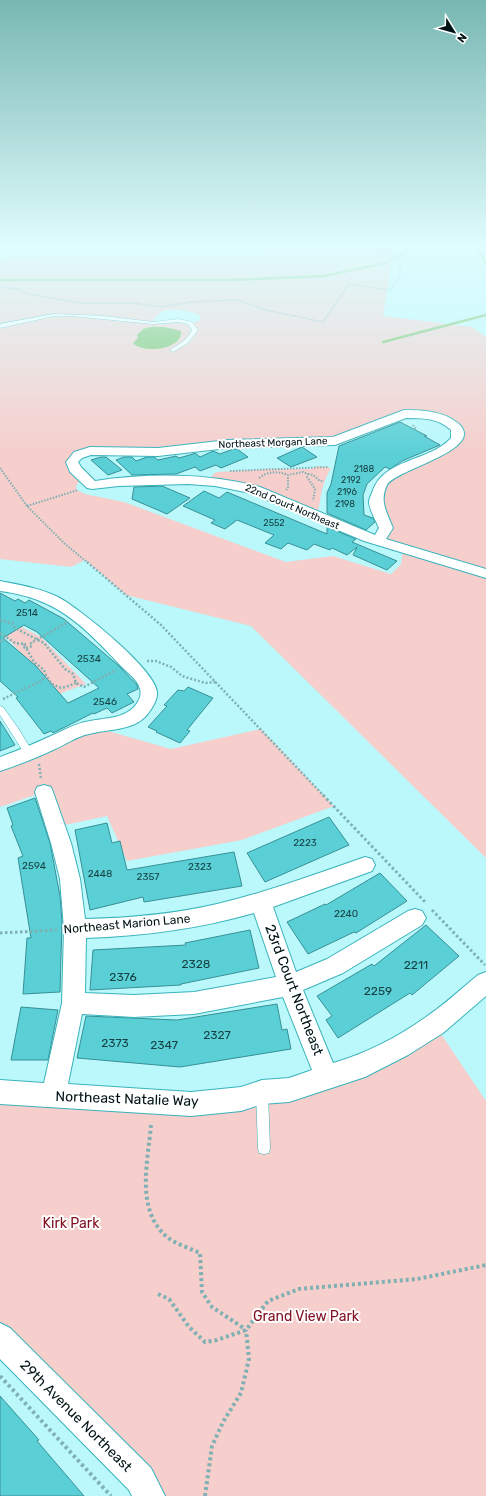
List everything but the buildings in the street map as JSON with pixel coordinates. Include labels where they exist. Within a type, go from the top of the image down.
[{"type":"street","name":"Northeast Morgan Lane","points":[[92,486],[75,469],[72,462],[78,455],[90,452],[158,452],[228,444],[330,442],[343,439],[404,414],[425,414],[448,421],[457,429],[457,439],[454,444],[444,451],[397,471],[387,477],[381,484],[376,502],[386,528],[378,541]]},
{"type":"street","name":"22nd Court Northeast","points":[[92,486],[110,483],[165,480],[204,480],[231,483],[255,490],[353,533],[486,574]]},
{"type":"street","points":[[0,586],[38,594],[78,616],[142,677],[150,689],[150,694],[143,709],[132,719],[113,724],[80,729],[35,756],[0,764]]},
{"type":"street","points":[[44,792],[61,843],[70,879],[75,930],[73,1004],[53,1096]]},
{"type":"street","name":"Northeast Marion Lane","points":[[75,930],[165,923],[197,918],[261,902],[314,885],[365,865]]},
{"type":"street","name":"23rd Court Northeast","points":[[261,902],[290,985],[327,1077]]},
{"type":"street","points":[[73,1004],[134,1006],[194,1003],[290,985],[335,966],[415,918]]},
{"type":"street","name":"Northeast Natalie Way","points":[[0,1092],[191,1104],[241,1099],[262,1092],[289,1090],[365,1065],[400,1047],[435,1025],[486,982]]},
{"type":"street","name":"29th Avenue Northeast","points":[[0,1338],[140,1480],[149,1496]]},
{"type":"lane","points":[[0,326],[45,317]]},
{"type":"lane","points":[[100,317],[153,323],[179,320],[190,323],[195,330],[193,335],[186,343],[173,350]]},
{"type":"lane","points":[[0,709],[35,756]]},
{"type":"lane","points":[[262,1092],[264,1148]]},
{"type":"path","points":[[298,317],[323,322],[327,317]]},
{"type":"path","points":[[230,471],[309,469],[319,466],[329,467]]},
{"type":"path","points":[[0,468],[27,506],[66,544],[161,624],[486,966]]},
{"type":"path","points":[[297,469],[308,474],[313,474],[320,481],[324,481]]},
{"type":"path","points":[[259,481],[259,478],[266,473],[281,473],[288,475],[302,472]]},
{"type":"path","points":[[308,474],[307,477],[315,489],[314,500],[308,502]]},
{"type":"path","points":[[281,492],[286,492],[288,488],[288,475]]},
{"type":"path","points":[[27,506],[92,486]]},
{"type":"path","points":[[0,633],[15,643],[31,643],[78,616]]},
{"type":"path","points":[[0,620],[12,623],[15,628],[44,643],[65,669],[73,674],[76,683]]},
{"type":"path","points":[[0,642],[7,638]]},
{"type":"path","points":[[26,648],[32,646],[31,643]]},
{"type":"path","points":[[25,644],[24,647],[34,662],[44,670],[45,677],[61,688],[69,688],[76,683]]},
{"type":"path","points":[[76,683],[84,686],[94,683],[101,677],[140,660],[156,661],[171,668],[182,676],[205,683],[216,682]]},
{"type":"path","points":[[0,700],[42,681],[45,677]]},
{"type":"path","points":[[35,756],[39,763],[44,792]]},
{"type":"path","name":"Northeast Marion Lane","points":[[0,933],[75,930]]},
{"type":"path","points":[[151,1125],[144,1192],[151,1216],[166,1236],[180,1245],[200,1253],[202,1292],[212,1307],[246,1330]]},
{"type":"path","points":[[158,1294],[170,1299],[176,1310],[189,1327],[205,1342],[217,1340],[246,1330],[268,1301],[299,1289],[417,1279],[486,1266]]},
{"type":"path","points":[[205,1496],[212,1446],[223,1422],[240,1393],[249,1359],[246,1330]]},
{"type":"path","points":[[0,1376],[111,1496]]},
{"type":"green space","points":[[0,317],[155,317],[153,322],[179,320],[190,323],[199,321],[201,317],[390,317],[472,327],[486,337],[486,858],[251,626],[126,595],[85,560],[71,567],[0,559]],"holes":[[[414,413],[454,425],[449,448],[381,484],[384,532],[378,541],[403,548],[401,564],[391,574],[333,556],[286,562],[124,502],[85,494],[77,490],[76,486],[85,479],[75,459],[99,451],[349,437]]]},
{"type":"green space","points":[[319,466],[331,468],[323,486],[317,517],[255,490],[207,480],[216,472],[267,469],[309,469]]},
{"type":"green space","points":[[0,618],[14,623],[41,637],[86,684],[59,694],[7,638],[0,634]]},
{"type":"green space","points":[[94,727],[171,749],[261,729],[334,806],[242,840],[127,861],[107,816],[56,827],[44,792],[0,807],[0,764]]},
{"type":"green space","name":"Grand View Park","points":[[435,1025],[486,1101],[486,1496],[149,1496],[0,1338],[0,1092],[241,1099]]},
{"type":"shaded area","points":[[151,327],[181,331],[180,337],[176,342],[162,348],[145,348],[133,343],[138,338],[137,335],[143,329]]},
{"type":"waterway","points":[[383,342],[479,317]]},
{"type":"park label","name":"Kirk Park","points":[[71,1223]]}]
